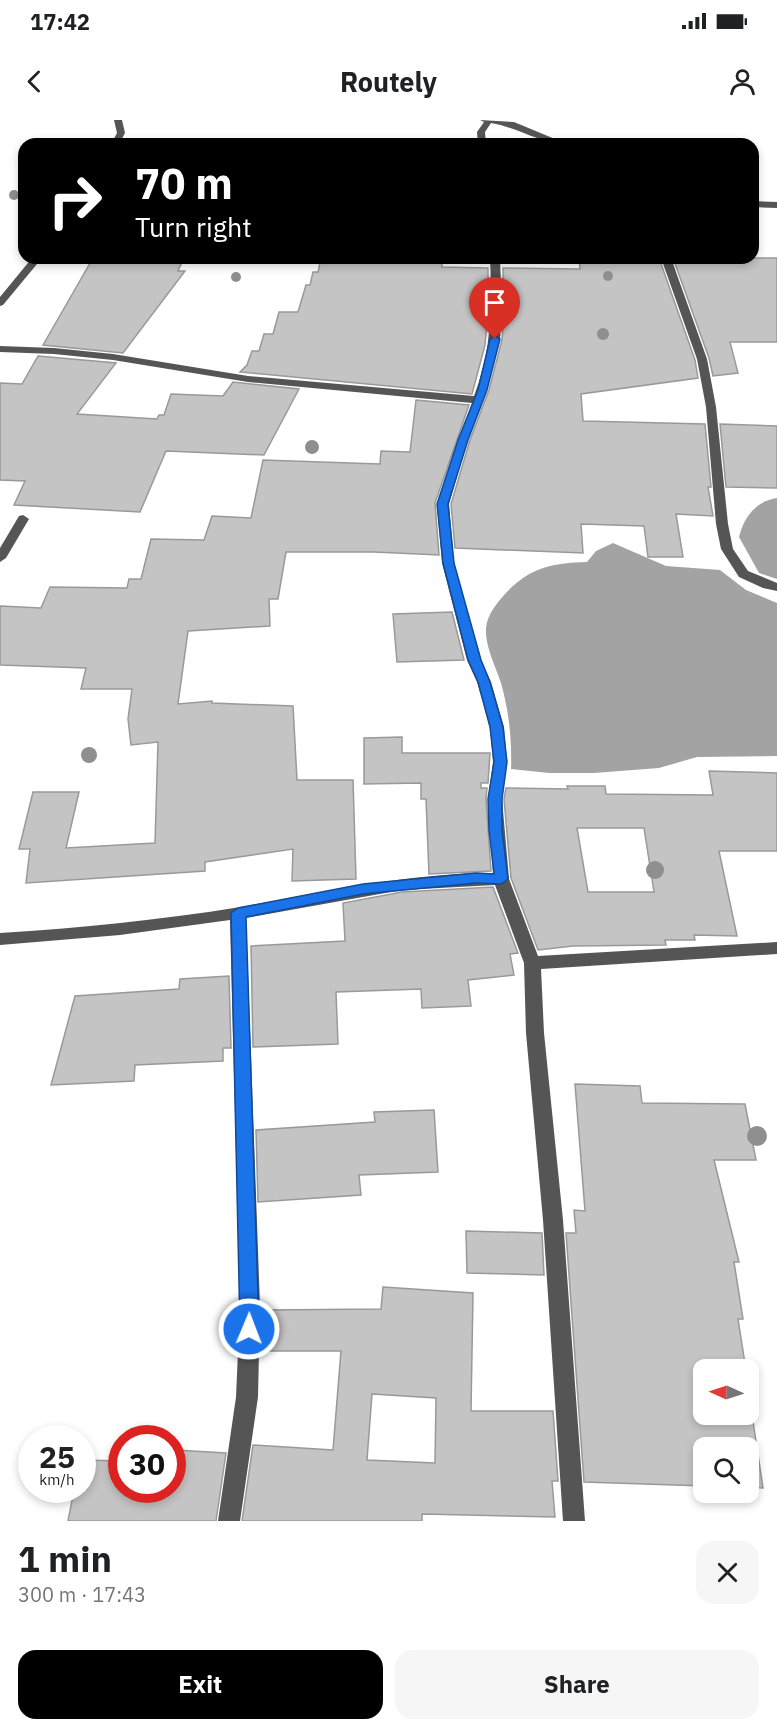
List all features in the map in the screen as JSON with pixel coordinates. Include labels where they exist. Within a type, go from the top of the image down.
[{"type":"street","points":[[118,120],[121,133],[118,138]]},
{"type":"street","points":[[484,120],[511,123],[547,138]]},
{"type":"street","points":[[482,138],[482,132],[489,120]]},
{"type":"street","points":[[759,204],[777,205]]},
{"type":"street","points":[[0,303],[32,264]]},
{"type":"street","points":[[495,264],[497,314],[495,339],[478,400],[443,504],[448,563],[474,660],[484,682],[497,727],[500,762],[495,799],[501,879],[532,963],[574,1521]]},
{"type":"street","points":[[668,264],[702,359],[711,407],[722,524],[727,549],[743,574],[777,587]]},
{"type":"street","points":[[0,349],[101,356],[249,379],[478,400]]},
{"type":"street","points":[[0,558],[23,519]]},
{"type":"street","points":[[0,939],[109,931],[238,913],[363,889],[476,878],[501,879]]},
{"type":"street","points":[[229,1521],[247,1397],[250,1306],[238,913]]},
{"type":"street","points":[[532,963],[777,948]]},
{"type":"shaded area","points":[[777,498],[777,579],[759,573],[739,537],[752,511],[757,506]]},
{"type":"shaded area","points":[[613,543],[666,566],[720,570],[746,590],[777,603],[777,756],[697,757],[659,768],[594,773],[549,773],[511,769],[506,704],[487,640],[486,625],[489,616],[508,590],[527,575],[560,564],[587,562],[596,551]]},
{"type":"building","points":[[759,258],[777,258],[777,342],[730,342],[738,373],[713,376],[709,358],[675,264],[759,264]]},
{"type":"building","points":[[90,264],[181,264],[178,271],[185,271],[123,353],[43,345]]},
{"type":"building","points":[[320,264],[442,264],[442,267],[488,268],[485,345],[472,394],[240,372],[247,365],[252,351],[259,351],[264,334],[273,334],[279,312],[298,312],[306,285],[310,285],[313,272],[318,272]]},
{"type":"building","points":[[580,264],[661,264],[695,360],[698,378],[581,394],[583,421],[705,424],[711,487],[708,487],[713,516],[676,514],[683,557],[648,557],[644,526],[581,524],[583,553],[455,548],[451,504],[470,440],[489,390],[502,340],[503,268],[580,269]]},
{"type":"building","points":[[38,356],[116,363],[77,414],[157,419],[159,415],[164,415],[171,394],[223,396],[233,382],[299,389],[264,455],[166,451],[140,512],[14,505],[25,481],[0,480],[0,383],[22,384]]},
{"type":"building","points":[[416,400],[469,405],[435,503],[439,555],[286,552],[278,599],[269,599],[270,626],[188,631],[178,704],[212,701],[212,703],[293,706],[297,780],[353,780],[356,879],[292,881],[293,849],[205,862],[205,871],[26,883],[30,849],[19,849],[33,792],[79,792],[66,848],[155,843],[158,742],[131,745],[128,719],[132,689],[81,689],[86,668],[0,665],[0,606],[41,608],[50,587],[127,588],[129,579],[141,579],[151,539],[204,540],[212,516],[251,518],[263,460],[380,464],[381,451],[410,452]]},
{"type":"building","points":[[720,424],[777,426],[777,488],[726,487]]},
{"type":"building","points":[[452,612],[464,660],[397,662],[393,614]]},
{"type":"building","points":[[402,737],[402,753],[490,753],[488,783],[481,783],[481,788],[487,788],[491,871],[429,874],[426,799],[421,799],[421,783],[364,784],[364,738]]},
{"type":"building","points":[[709,771],[777,773],[777,851],[719,851],[737,936],[694,935],[695,940],[665,940],[666,945],[573,946],[538,950],[511,878],[504,799],[506,788],[568,789],[567,786],[605,786],[606,794],[713,795]],"holes":[[[577,828],[644,828],[654,892],[588,892]]]},
{"type":"building","points":[[493,887],[518,953],[510,954],[514,975],[468,980],[471,1006],[422,1008],[421,989],[336,992],[338,1044],[253,1047],[251,946],[345,941],[343,903],[402,892]]},
{"type":"building","points":[[229,976],[231,1048],[223,1048],[223,1061],[135,1065],[134,1081],[51,1085],[75,996],[179,989],[180,979]]},
{"type":"building","points":[[575,1084],[640,1086],[642,1103],[745,1104],[756,1160],[714,1160],[739,1262],[734,1262],[743,1319],[738,1319],[744,1359],[693,1359],[693,1425],[754,1425],[755,1437],[693,1437],[693,1486],[584,1482],[566,1233],[576,1233],[574,1210],[585,1211]]},
{"type":"building","points":[[434,1110],[438,1172],[359,1175],[361,1195],[258,1202],[256,1130],[375,1122],[374,1112]]},
{"type":"building","points":[[466,1231],[542,1233],[544,1275],[467,1273]]},
{"type":"building","points":[[383,1287],[473,1293],[471,1411],[553,1411],[558,1481],[552,1481],[555,1517],[422,1514],[422,1521],[242,1521],[253,1445],[333,1450],[341,1351],[261,1351],[262,1310],[381,1309]],"holes":[[[372,1394],[436,1398],[435,1463],[367,1460]]]},
{"type":"building","points":[[186,1451],[226,1453],[216,1521],[68,1521],[71,1503],[96,1503],[96,1460],[108,1461],[108,1503],[186,1503]]},
{"type":"building","points":[[759,1461],[763,1488],[759,1488]]},
{"type":"route","points":[[249,1329],[246,1128],[238,913],[363,889],[476,878],[501,879],[495,799],[500,762],[497,727],[484,682],[474,660],[448,563],[443,504],[482,390],[495,339]]}]
